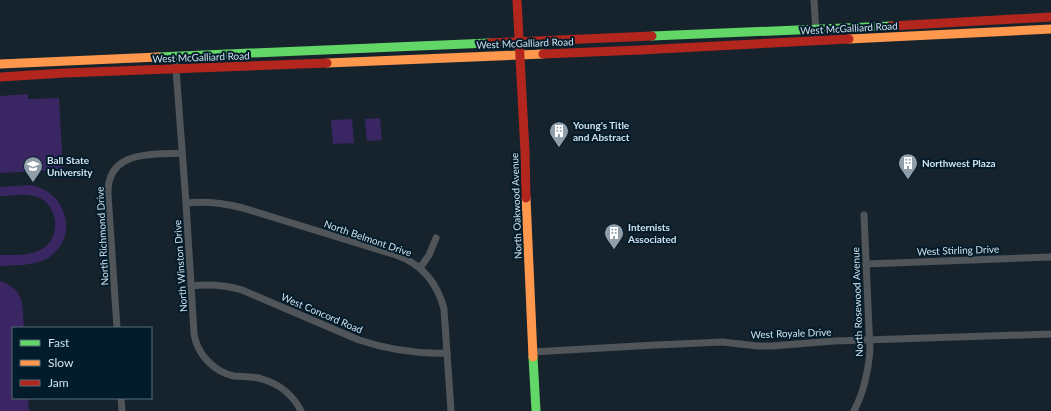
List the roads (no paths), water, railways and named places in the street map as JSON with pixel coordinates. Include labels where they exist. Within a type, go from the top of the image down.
[{"type":"main road","name":"North Oakwood Avenue","points":[[517,0],[521,54],[526,212],[536,411]]},
{"type":"main road","name":"West McGalliard Road","points":[[0,64],[520,42],[1051,17]]},
{"type":"main road","name":"West McGalliard Road","points":[[0,77],[65,73],[176,70],[640,50],[1051,29]]},
{"type":"street","points":[[814,0],[817,40]]},
{"type":"street","name":"North Winston Drive","points":[[176,56],[191,286],[195,338],[198,347],[204,358],[214,367],[226,373],[240,377],[262,379],[276,385],[290,395],[301,411]]},
{"type":"street","name":"North Richmond Drive","points":[[117,327],[108,194],[108,184],[110,178],[119,165],[131,157],[140,155],[182,153]]},
{"type":"street","name":"North Belmont Drive","points":[[186,203],[213,202],[238,206],[396,255],[410,261],[420,268],[437,288],[442,301],[445,315],[451,411]]},
{"type":"street","name":"North Rosewood Avenue","points":[[855,409],[862,395],[866,382],[870,351],[864,215]]},
{"type":"street","points":[[420,268],[429,255],[436,238]]},
{"type":"street","name":"West Stirling Drive","points":[[866,264],[1051,257]]},
{"type":"street","name":"West Concord Road","points":[[191,286],[228,286],[242,290],[374,345],[420,353],[447,353]]},
{"type":"street","name":"West Royale Drive","points":[[532,352],[655,344],[723,342],[757,346],[772,346],[869,340],[1051,334]]},
{"type":"street","points":[[121,399],[122,411]]},
{"type":"street","points":[[855,409],[863,411]]},
{"type":"place","name":"Young's Title and Abstract","points":[[559,148]]},
{"type":"place","name":"Northwest Plaza","points":[[908,180]]},
{"type":"place","name":"Ball State University","points":[[33,183]]},
{"type":"place","name":"Internists Associated","points":[[614,250]]}]
